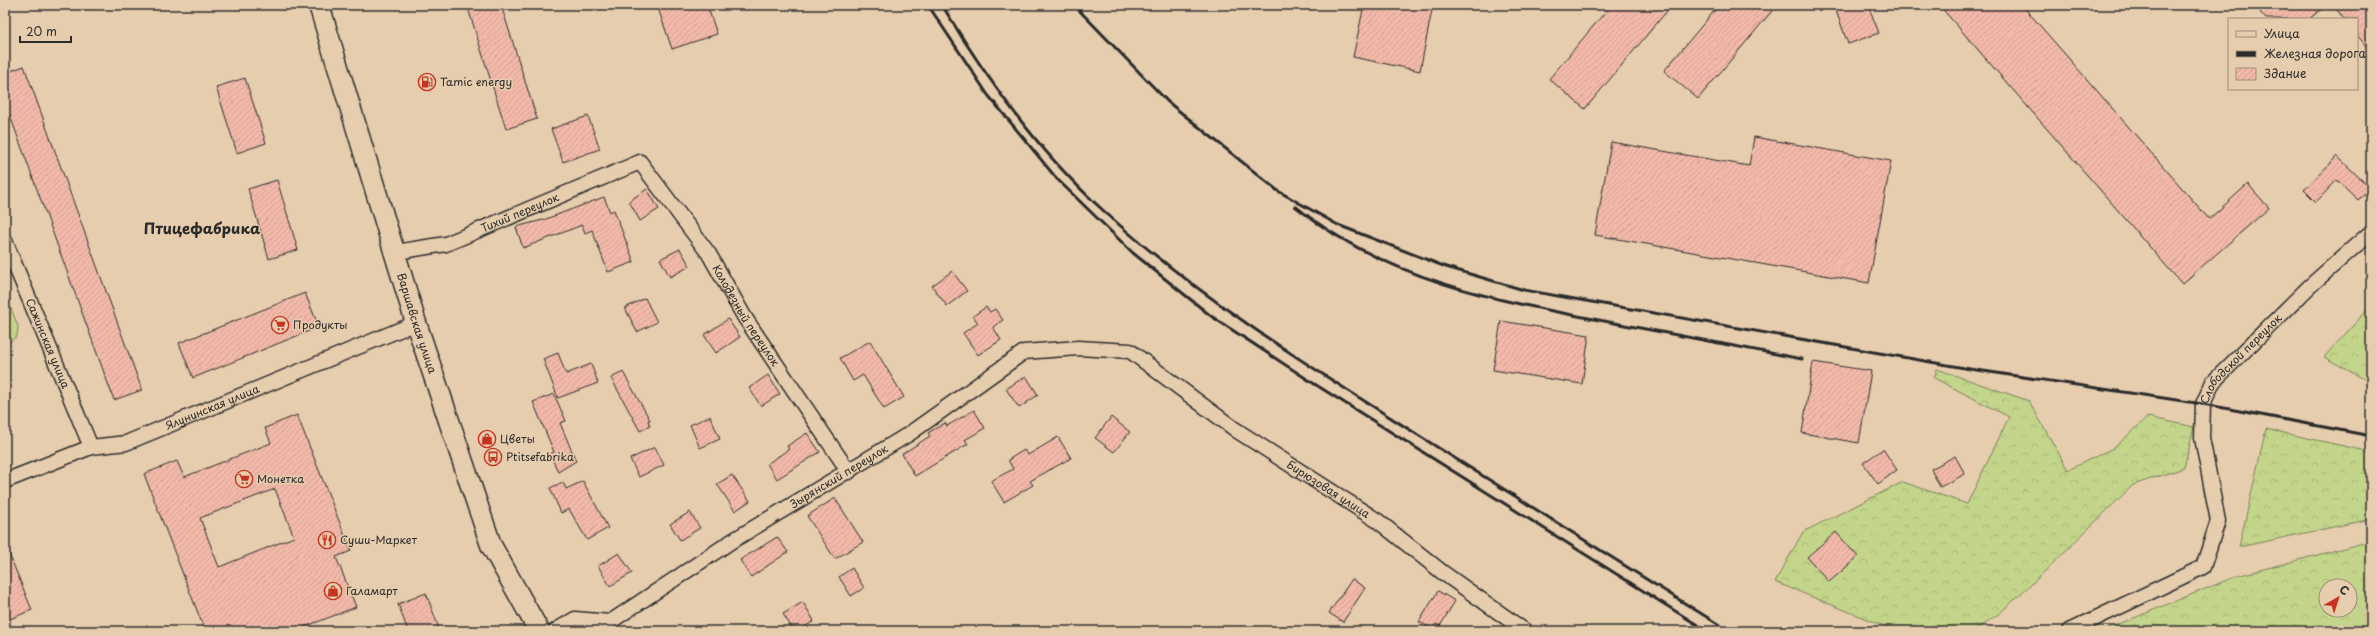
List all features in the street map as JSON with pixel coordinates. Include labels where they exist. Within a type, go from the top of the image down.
[{"type":"main road","name":"Варшавская улица","points":[[319,5],[396,252],[416,323],[491,545],[539,631]]},
{"type":"street","name":"Тихий переулок","points":[[396,252],[446,244],[640,162]]},
{"type":"street","name":"Колодезный переулок","points":[[640,162],[709,254],[745,318],[849,472]]},
{"type":"street","name":"Слободской переулок","points":[[2069,631],[2203,567],[2218,521],[2202,438],[2203,404],[2213,382],[2299,297],[2371,232]]},
{"type":"street","name":"Сажинская улица","points":[[5,240],[91,447]]},
{"type":"street","name":"Ялунинская улица","points":[[5,481],[91,447],[126,443],[416,323]]},
{"type":"street","name":"Зырянский переулок","points":[[555,631],[576,619],[610,622],[732,541],[849,472],[909,434],[1024,352],[1078,348],[1130,351]]},
{"type":"street","name":"Бирюзовая улица","points":[[1130,351],[1236,430],[1378,521],[1442,572],[1525,631]]},
{"type":"green space","points":[[5,294],[18,326],[17,336],[5,346]]},
{"type":"green space","points":[[2371,306],[2371,383],[2324,357]]},
{"type":"green space","points":[[1937,369],[2029,401],[2068,470],[2115,447],[2148,417],[2194,427],[2184,468],[2133,485],[2000,613],[1973,631],[1897,631],[1775,582],[1803,532],[1903,482],[1967,504],[2009,417],[1934,378]]},
{"type":"green space","points":[[2266,429],[2371,452],[2371,519],[2239,547]]},
{"type":"green space","points":[[2371,541],[2371,631],[2102,631],[2237,576]]},
{"type":"building","points":[[467,5],[501,5],[537,119],[506,129]]},
{"type":"building","points":[[657,5],[707,5],[717,34],[672,49]]},
{"type":"building","points":[[1364,5],[1433,5],[1420,71],[1353,57]]},
{"type":"building","points":[[1611,5],[1672,5],[1585,109],[1549,79]]},
{"type":"building","points":[[1719,5],[1777,5],[1698,99],[1664,71]]},
{"type":"building","points":[[1834,5],[1868,5],[1879,33],[1848,44]]},
{"type":"building","points":[[1939,5],[2022,5],[2209,219],[2248,184],[2269,208],[2182,284]]},
{"type":"building","points":[[2254,5],[2327,5],[2310,18],[2265,18]]},
{"type":"building","points":[[2333,5],[2371,5],[2371,52],[2358,36],[2358,18],[2343,18]]},
{"type":"building","points":[[24,66],[142,390],[114,400],[5,102],[5,73]]},
{"type":"building","points":[[245,78],[266,143],[237,153],[216,87]]},
{"type":"building","points":[[588,116],[600,149],[563,162],[551,129]]},
{"type":"building","points":[[1754,137],[1891,161],[1869,283],[1595,235],[1611,142],[1749,166]]},
{"type":"building","points":[[2337,156],[2370,188],[2358,200],[2337,180],[2316,202],[2304,190]]},
{"type":"building","points":[[277,180],[298,250],[269,259],[248,189]]},
{"type":"building","points":[[647,189],[659,209],[640,221],[629,201]]},
{"type":"building","points":[[604,197],[610,212],[614,210],[634,262],[608,272],[592,230],[585,233],[582,225],[523,248],[516,227],[546,219]]},
{"type":"building","points":[[680,249],[690,266],[670,277],[660,259]]},
{"type":"building","points":[[952,271],[967,291],[947,306],[932,286]]},
{"type":"building","points":[[305,293],[319,327],[193,378],[179,343]]},
{"type":"building","points":[[645,298],[657,322],[637,332],[625,308]]},
{"type":"building","points":[[986,307],[990,312],[995,309],[1003,320],[993,327],[1001,340],[978,355],[963,333],[978,323],[973,316]]},
{"type":"building","points":[[728,319],[740,337],[716,353],[704,335]]},
{"type":"building","points":[[1501,321],[1589,335],[1582,384],[1493,370]]},
{"type":"building","points":[[870,341],[904,397],[884,409],[863,375],[853,381],[840,358]]},
{"type":"building","points":[[558,353],[566,374],[591,364],[598,383],[558,398],[543,359]]},
{"type":"building","points":[[1813,362],[1871,371],[1859,443],[1802,433]]},
{"type":"building","points":[[623,372],[650,420],[648,421],[650,426],[640,431],[611,378]]},
{"type":"building","points":[[768,375],[780,394],[761,406],[749,388]]},
{"type":"building","points":[[1026,376],[1038,395],[1019,408],[1006,389]]},
{"type":"building","points":[[554,394],[566,421],[560,423],[576,461],[558,472],[550,454],[554,452],[533,402]]},
{"type":"building","points":[[974,410],[985,428],[965,440],[968,444],[915,476],[902,454],[930,436],[928,433],[945,423],[947,426]]},
{"type":"building","points":[[297,415],[351,551],[336,557],[356,607],[294,631],[205,631],[144,474],[177,461],[184,477],[271,443],[265,428]],"holes":[[[275,489],[294,537],[219,567],[200,518]]]},
{"type":"building","points":[[710,416],[720,439],[700,448],[690,425]]},
{"type":"building","points":[[1111,417],[1130,432],[1114,452],[1095,438]]},
{"type":"building","points":[[807,433],[820,452],[777,479],[767,464],[789,449],[787,446]]},
{"type":"building","points":[[1058,437],[1071,458],[1030,481],[1033,485],[1004,502],[991,481],[1013,469],[1008,460],[1024,450],[1028,455]]},
{"type":"building","points":[[655,447],[664,465],[639,477],[630,459]]},
{"type":"building","points":[[1883,449],[1897,470],[1878,484],[1863,463]]},
{"type":"building","points":[[1955,456],[1965,474],[1940,487],[1931,469]]},
{"type":"building","points":[[732,475],[750,501],[735,511],[717,484]]},
{"type":"building","points":[[583,481],[608,528],[587,540],[569,509],[561,513],[550,488],[563,482],[566,489]]},
{"type":"building","points":[[835,498],[863,542],[835,559],[807,516]]},
{"type":"building","points":[[690,512],[700,528],[680,540],[670,524]]},
{"type":"building","points":[[1836,532],[1858,557],[1829,582],[1807,557]]},
{"type":"building","points":[[777,537],[788,552],[751,577],[740,560]]},
{"type":"building","points":[[5,544],[32,610],[5,621]]},
{"type":"building","points":[[619,553],[632,573],[610,586],[598,566]]},
{"type":"building","points":[[852,568],[864,588],[851,596],[839,577]]},
{"type":"building","points":[[1352,579],[1365,588],[1343,622],[1329,613]]},
{"type":"building","points":[[1438,591],[1455,601],[1440,626],[1436,624],[1433,629],[1419,622]]},
{"type":"building","points":[[426,593],[440,631],[408,631],[398,604]]},
{"type":"building","points":[[803,602],[814,621],[798,631],[794,631],[783,614]]},
{"type":"railway","points":[[928,5],[988,95],[1057,179],[1133,253],[1211,316],[1313,383],[1707,631]]},
{"type":"railway","points":[[942,5],[977,61],[1037,141],[1082,190],[1142,244],[1218,303],[1296,357],[1729,631]]},
{"type":"railway","points":[[1074,5],[1168,102],[1278,191],[1338,225],[1446,267],[1524,290],[1970,369],[2203,404],[2371,436]]},
{"type":"railway","points":[[1295,206],[1330,231],[1366,252],[1405,270],[1444,284],[1485,296],[1567,314],[1802,359]]},
{"type":"place","name":"Tamic energy","points":[[427,82]]},
{"type":"place","name":"Продукты","points":[[280,325]]},
{"type":"place","name":"Цветы","points":[[487,439]]},
{"type":"place","name":"Ptitsefabrika","points":[[493,457]]},
{"type":"place","name":"Монетка","points":[[244,479]]},
{"type":"place","name":"Суши-Маркет","points":[[327,540]]},
{"type":"place","name":"Галамарт","points":[[333,591]]},
{"type":"district","name":"Птицефабрика","points":[[202,229]]}]
